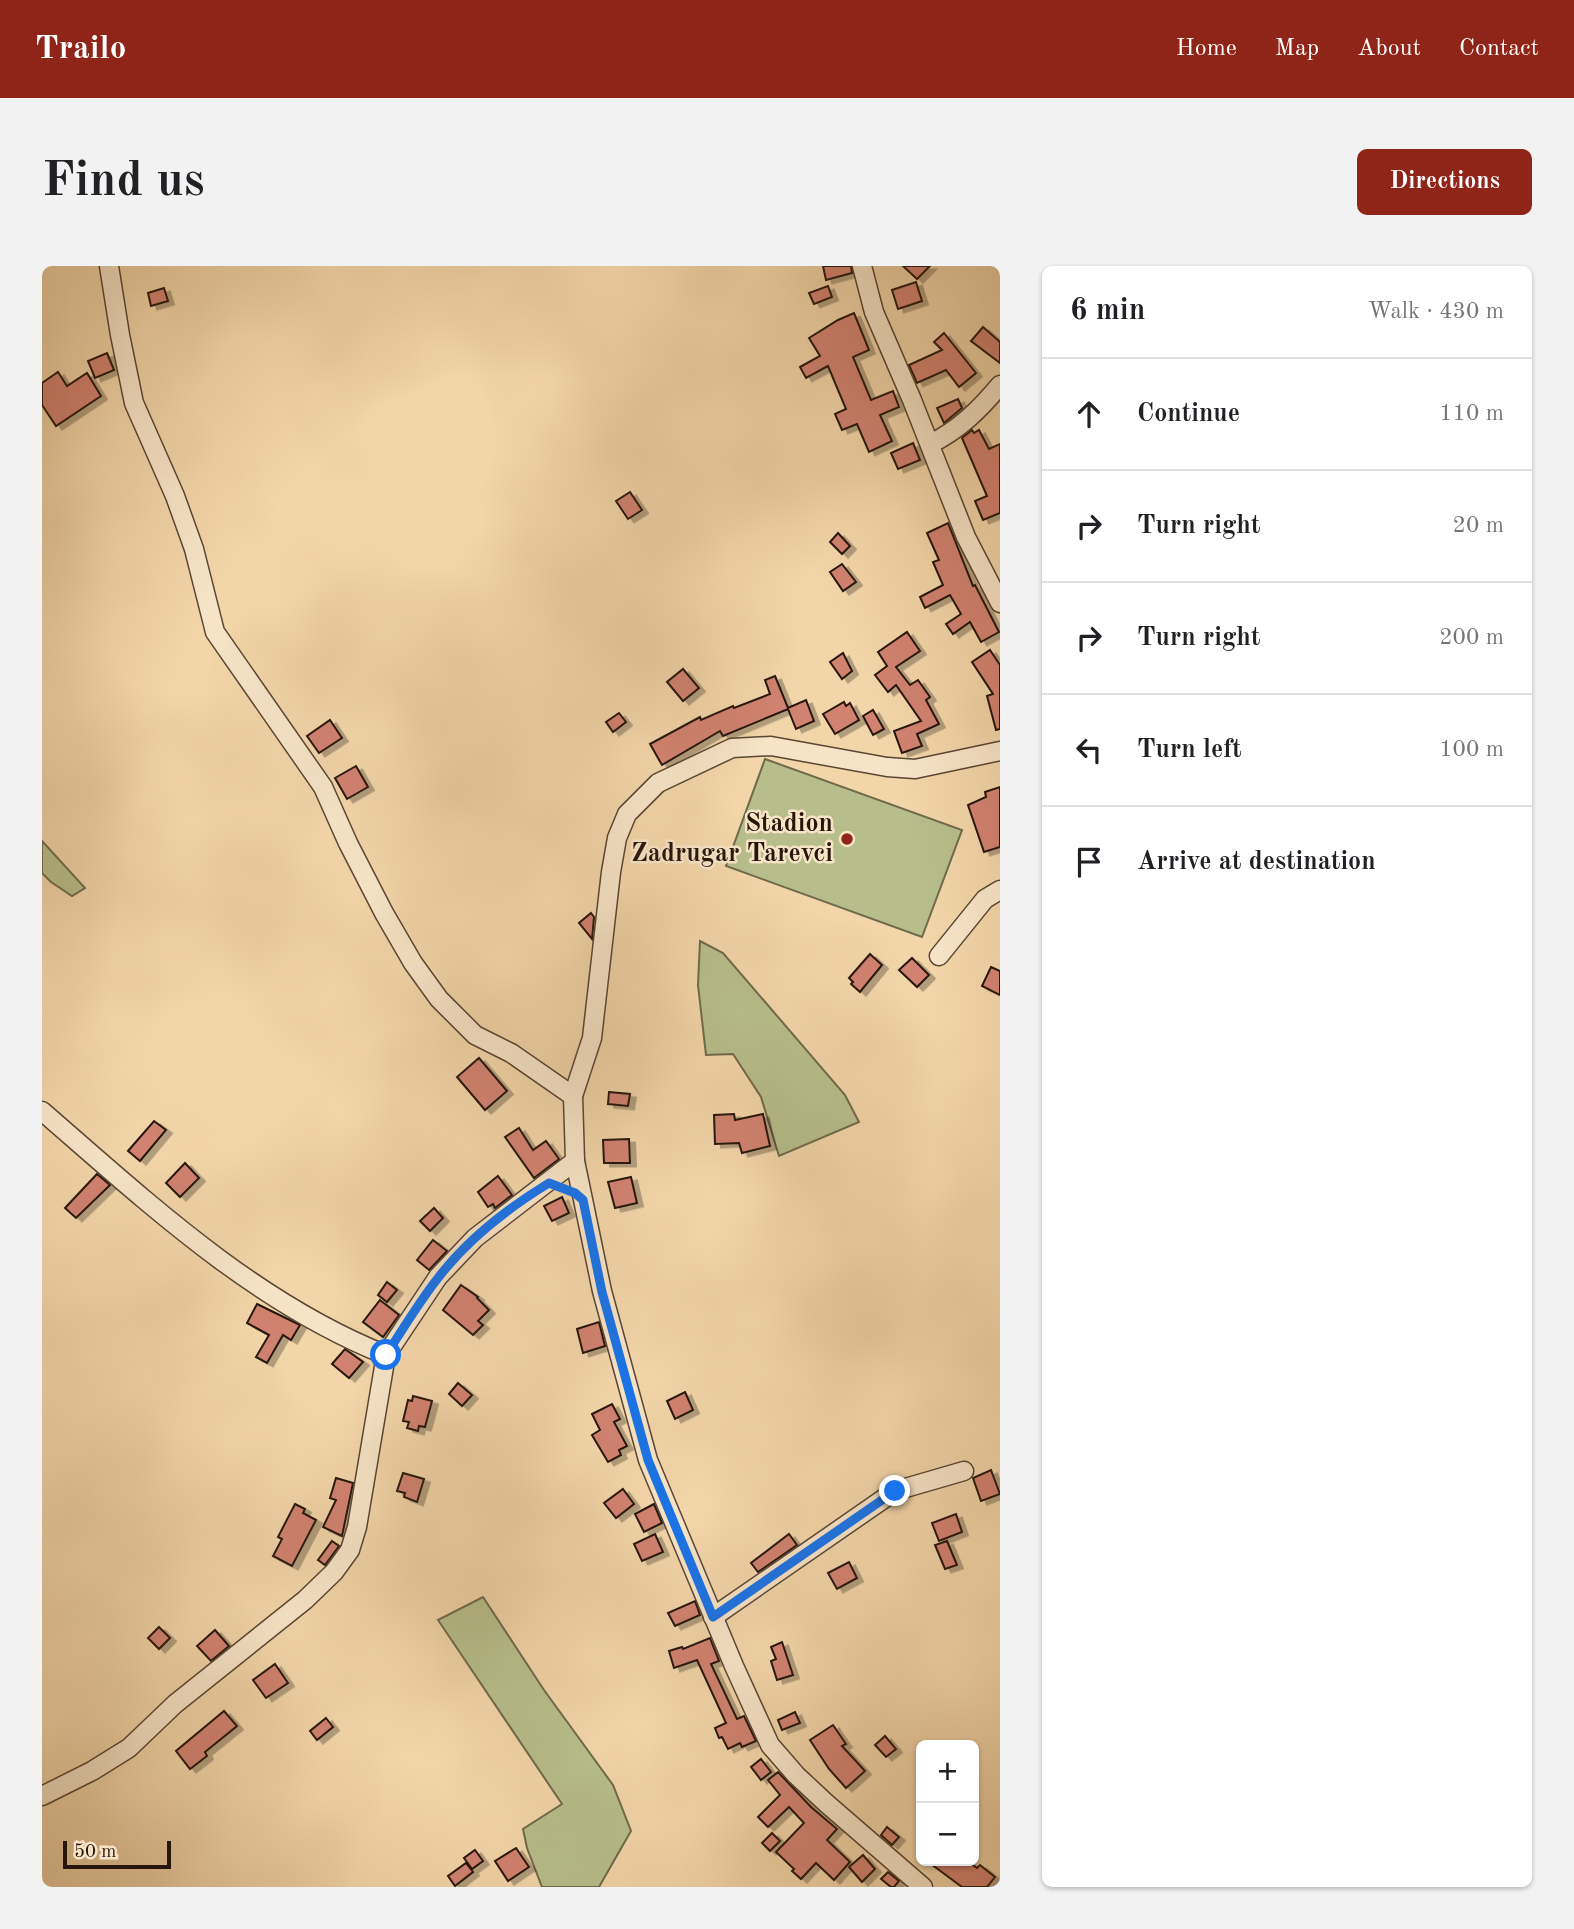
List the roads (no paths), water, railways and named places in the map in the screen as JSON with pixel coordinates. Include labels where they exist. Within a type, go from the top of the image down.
[{"type":"street","points":[[109,266],[134,404],[191,538],[215,632],[323,787],[384,913],[413,963],[439,999],[475,1035],[511,1054],[573,1096]]},
{"type":"street","points":[[862,266],[874,312],[966,537],[1000,603]]},
{"type":"street","points":[[930,444],[966,421],[1000,385]]},
{"type":"street","points":[[923,1887],[826,1803],[796,1775],[770,1745],[713,1617],[648,1460],[602,1292],[575,1161],[573,1096],[592,1038],[617,838],[627,814],[658,783],[732,748],[771,746],[887,767],[915,769],[1000,751]]},
{"type":"street","points":[[939,956],[985,899],[1000,890]]},
{"type":"street","points":[[42,1111],[154,1207],[232,1269],[344,1338],[386,1355]]},
{"type":"street","points":[[42,1796],[92,1771],[129,1748],[175,1704],[305,1600],[334,1572],[350,1550],[357,1527],[386,1355],[438,1277],[475,1238],[575,1161]]},
{"type":"street","points":[[549,1183],[575,1193],[583,1200]]},
{"type":"street","points":[[713,1617],[895,1491],[964,1471]]},
{"type":"place","name":"Stadion Zadrugar Tarevci","points":[[847,839]]}]
